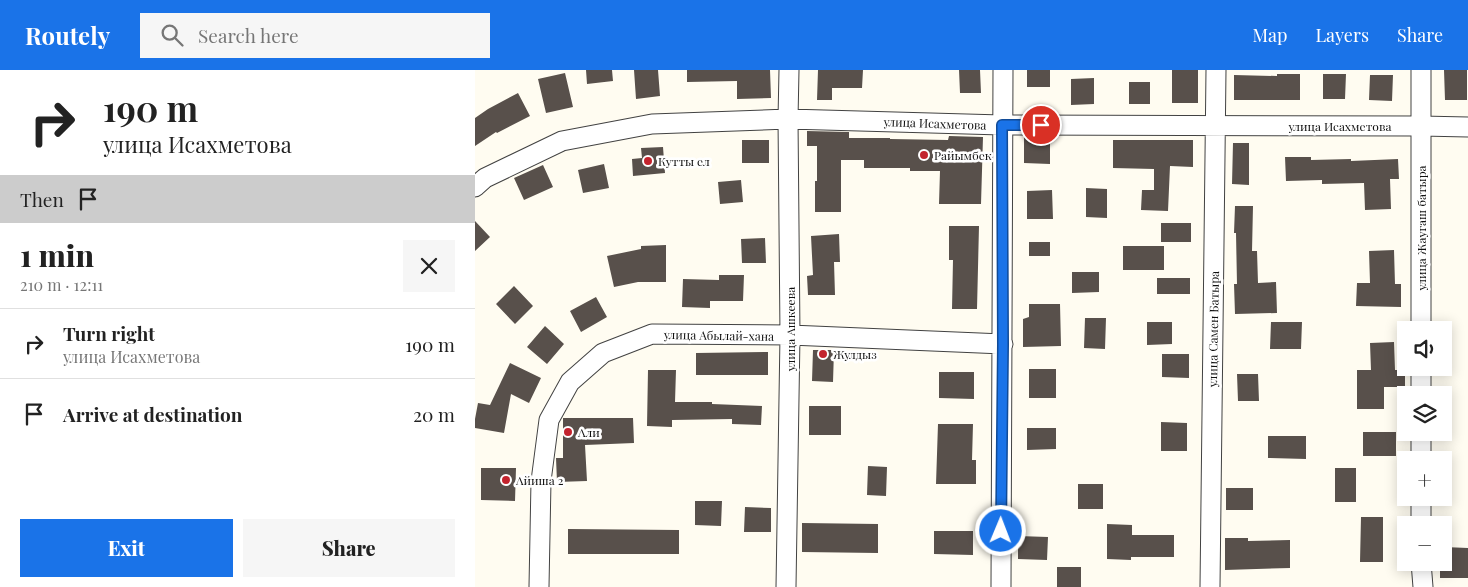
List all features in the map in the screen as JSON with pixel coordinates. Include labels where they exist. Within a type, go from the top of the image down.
[{"type":"street","name":"улица Ашкеева","points":[[786,587],[791,336],[789,70]]},
{"type":"street","points":[[1001,587],[1003,70]]},
{"type":"street","name":"улица Самен Батыра","points":[[1210,587],[1216,70]]},
{"type":"street","points":[[1421,70],[1421,126]]},
{"type":"street","name":"улица Исахметова","points":[[475,187],[485,178],[562,141],[651,124],[788,119],[1002,125],[1468,127]]},
{"type":"street","name":"улица Жаугаш батыра","points":[[1421,126],[1421,321]]},
{"type":"street","name":"улица Абылай-хана","points":[[539,587],[541,481],[549,420],[570,382],[603,353],[652,334],[791,336],[1003,344]]},
{"type":"street","points":[[1422,571],[1423,587]]},
{"type":"building","points":[[586,70],[612,70],[613,81],[587,84]]},
{"type":"building","points":[[634,70],[658,70],[660,96],[636,99]]},
{"type":"building","points":[[687,70],[770,70],[771,98],[737,99],[737,81],[687,82]]},
{"type":"building","points":[[818,70],[863,70],[862,88],[832,88],[832,100],[817,100]]},
{"type":"building","points":[[959,70],[980,70],[981,93],[960,93]]},
{"type":"building","points":[[1027,70],[1050,70],[1050,87],[1027,87]]},
{"type":"building","points":[[1172,70],[1198,70],[1198,103],[1172,103]]},
{"type":"building","points":[[1444,70],[1467,70],[1467,100],[1445,100]]},
{"type":"building","points":[[565,73],[573,107],[546,113],[538,79]]},
{"type":"building","points":[[1277,74],[1300,74],[1300,100],[1234,100],[1234,75],[1277,76]]},
{"type":"building","points":[[1323,74],[1346,74],[1345,99],[1323,99]]},
{"type":"building","points":[[1370,75],[1393,75],[1392,101],[1369,100]]},
{"type":"building","points":[[1094,78],[1094,104],[1071,105],[1071,79]]},
{"type":"building","points":[[1129,82],[1150,82],[1150,104],[1129,104]]},
{"type":"building","points":[[518,93],[530,116],[496,132],[475,146],[475,118]]},
{"type":"building","points":[[807,131],[849,132],[849,138],[948,140],[949,136],[983,137],[981,204],[939,204],[940,171],[910,171],[910,168],[864,168],[864,160],[841,160],[841,212],[815,212],[817,146],[807,146]]},
{"type":"building","points":[[1024,137],[1050,138],[1050,164],[1024,163]]},
{"type":"building","points":[[742,140],[769,140],[769,163],[742,163]]},
{"type":"building","points":[[1113,140],[1193,140],[1193,167],[1170,166],[1168,211],[1141,210],[1142,190],[1154,190],[1154,169],[1113,168]]},
{"type":"building","points":[[1233,143],[1249,143],[1249,185],[1232,184]]},
{"type":"building","name":"Кутты ел","points":[[663,147],[665,173],[633,176],[632,159],[642,158],[641,148]]},
{"type":"building","points":[[1285,157],[1311,157],[1311,160],[1351,159],[1351,161],[1398,159],[1399,179],[1390,179],[1391,209],[1365,210],[1364,183],[1322,184],[1322,180],[1286,181]]},
{"type":"building","points":[[604,164],[609,188],[583,193],[578,170]]},
{"type":"building","points":[[543,165],[553,187],[524,200],[514,178]]},
{"type":"building","points":[[741,180],[743,202],[720,204],[718,182]]},
{"type":"building","points":[[1086,188],[1107,189],[1107,218],[1086,217]]},
{"type":"building","points":[[1052,190],[1053,219],[1027,219],[1027,191]]},
{"type":"building","points":[[1235,206],[1253,206],[1252,251],[1257,251],[1258,283],[1276,282],[1277,313],[1235,314],[1234,284],[1237,284],[1236,233],[1234,233]]},
{"type":"building","points":[[475,221],[490,237],[475,251]]},
{"type":"building","points":[[1161,223],[1191,223],[1191,242],[1161,242]]},
{"type":"building","points":[[949,226],[979,226],[977,309],[952,309],[953,260],[949,260]]},
{"type":"building","points":[[839,234],[840,262],[834,262],[835,295],[808,295],[807,276],[813,275],[811,236]]},
{"type":"building","points":[[765,238],[766,263],[742,263],[741,239]]},
{"type":"building","points":[[1029,242],[1050,242],[1050,256],[1029,256]]},
{"type":"building","points":[[666,245],[666,282],[638,282],[614,287],[607,256],[641,249],[641,246]]},
{"type":"building","points":[[1123,246],[1164,246],[1164,270],[1123,270]]},
{"type":"building","points":[[1394,250],[1395,284],[1401,284],[1401,307],[1356,306],[1357,283],[1370,283],[1369,251]]},
{"type":"building","points":[[1072,272],[1099,272],[1099,292],[1072,293]]},
{"type":"building","points":[[719,275],[744,275],[743,301],[710,301],[710,308],[682,307],[683,279],[719,280]]},
{"type":"building","points":[[1157,278],[1190,278],[1190,294],[1157,294]]},
{"type":"building","points":[[514,286],[533,306],[515,324],[496,304]]},
{"type":"building","points":[[596,297],[607,317],[581,332],[570,311]]},
{"type":"building","points":[[1029,304],[1060,304],[1061,346],[1023,347],[1023,319],[1029,317]]},
{"type":"building","points":[[1085,318],[1106,318],[1105,349],[1084,348]]},
{"type":"building","points":[[1147,322],[1172,322],[1172,344],[1147,345]]},
{"type":"building","points":[[1271,322],[1302,322],[1301,349],[1270,349]]},
{"type":"building","points":[[545,326],[564,344],[547,364],[527,347]]},
{"type":"building","points":[[1394,342],[1395,370],[1397,370],[1397,376],[1405,376],[1405,386],[1384,387],[1384,409],[1357,409],[1357,370],[1371,370],[1370,343]]},
{"type":"building","points":[[813,350],[834,350],[833,382],[812,381]]},
{"type":"building","points":[[768,352],[768,375],[696,375],[696,353]]},
{"type":"building","points":[[1162,354],[1189,354],[1189,378],[1162,377]]},
{"type":"building","points":[[510,363],[541,378],[529,403],[511,394],[504,433],[475,428],[478,403],[490,405]]},
{"type":"building","points":[[1029,369],[1056,369],[1056,398],[1029,398]]},
{"type":"building","points":[[648,370],[676,370],[675,402],[712,402],[712,404],[762,406],[761,425],[732,424],[732,419],[672,420],[672,427],[647,426]]},
{"type":"building","points":[[939,372],[974,372],[974,399],[939,398]]},
{"type":"building","points":[[1237,374],[1258,374],[1259,401],[1238,401]]},
{"type":"building","points":[[809,406],[841,406],[841,435],[809,435]]},
{"type":"building","points":[[563,418],[633,418],[634,443],[585,445],[587,481],[557,482],[556,458],[563,458]]},
{"type":"building","points":[[1161,422],[1187,423],[1187,451],[1161,451]]},
{"type":"building","points":[[938,424],[973,424],[972,460],[976,460],[976,484],[936,484]]},
{"type":"building","points":[[1027,428],[1056,428],[1056,449],[1027,450]]},
{"type":"building","points":[[1363,432],[1396,432],[1396,456],[1363,456]]},
{"type":"building","points":[[1268,436],[1306,436],[1306,459],[1268,458]]},
{"type":"building","points":[[868,466],[887,467],[886,496],[867,495]]},
{"type":"building","points":[[481,468],[516,468],[515,501],[481,500]]},
{"type":"building","points":[[1335,468],[1356,468],[1356,502],[1335,502]]},
{"type":"building","points":[[1078,484],[1103,484],[1103,509],[1078,509]]},
{"type":"building","points":[[1226,488],[1253,488],[1253,510],[1226,510]]},
{"type":"building","points":[[695,501],[722,501],[721,526],[695,525]]},
{"type":"building","points":[[745,507],[771,508],[771,532],[744,532]]},
{"type":"building","points":[[1361,517],[1383,517],[1383,562],[1360,562]]},
{"type":"building","points":[[802,523],[878,524],[878,553],[802,552]]},
{"type":"building","points":[[1107,524],[1132,525],[1132,535],[1174,535],[1174,557],[1131,557],[1131,560],[1107,559]]},
{"type":"building","points":[[568,529],[679,530],[679,554],[568,554]]},
{"type":"building","points":[[934,531],[973,531],[973,555],[934,554]]},
{"type":"building","points":[[1018,536],[1048,537],[1047,560],[1018,559]]},
{"type":"building","points":[[1225,538],[1248,538],[1248,541],[1290,540],[1290,568],[1225,570]]},
{"type":"building","points":[[1452,547],[1468,548],[1468,578],[1440,578],[1440,571],[1452,571]]},
{"type":"building","points":[[1057,567],[1081,567],[1081,587],[1057,587]]},
{"type":"place","name":"Райымбек","points":[[924,155]]},
{"type":"place","name":"Кутты ел","points":[[648,161]]},
{"type":"place","name":"Жулдыз","points":[[823,354]]},
{"type":"place","name":"Али","points":[[568,432]]},
{"type":"place","name":"Айиша 2","points":[[506,480]]},
{"type":"route","points":[[1001,531],[1003,344],[1002,125],[1041,125]]}]
